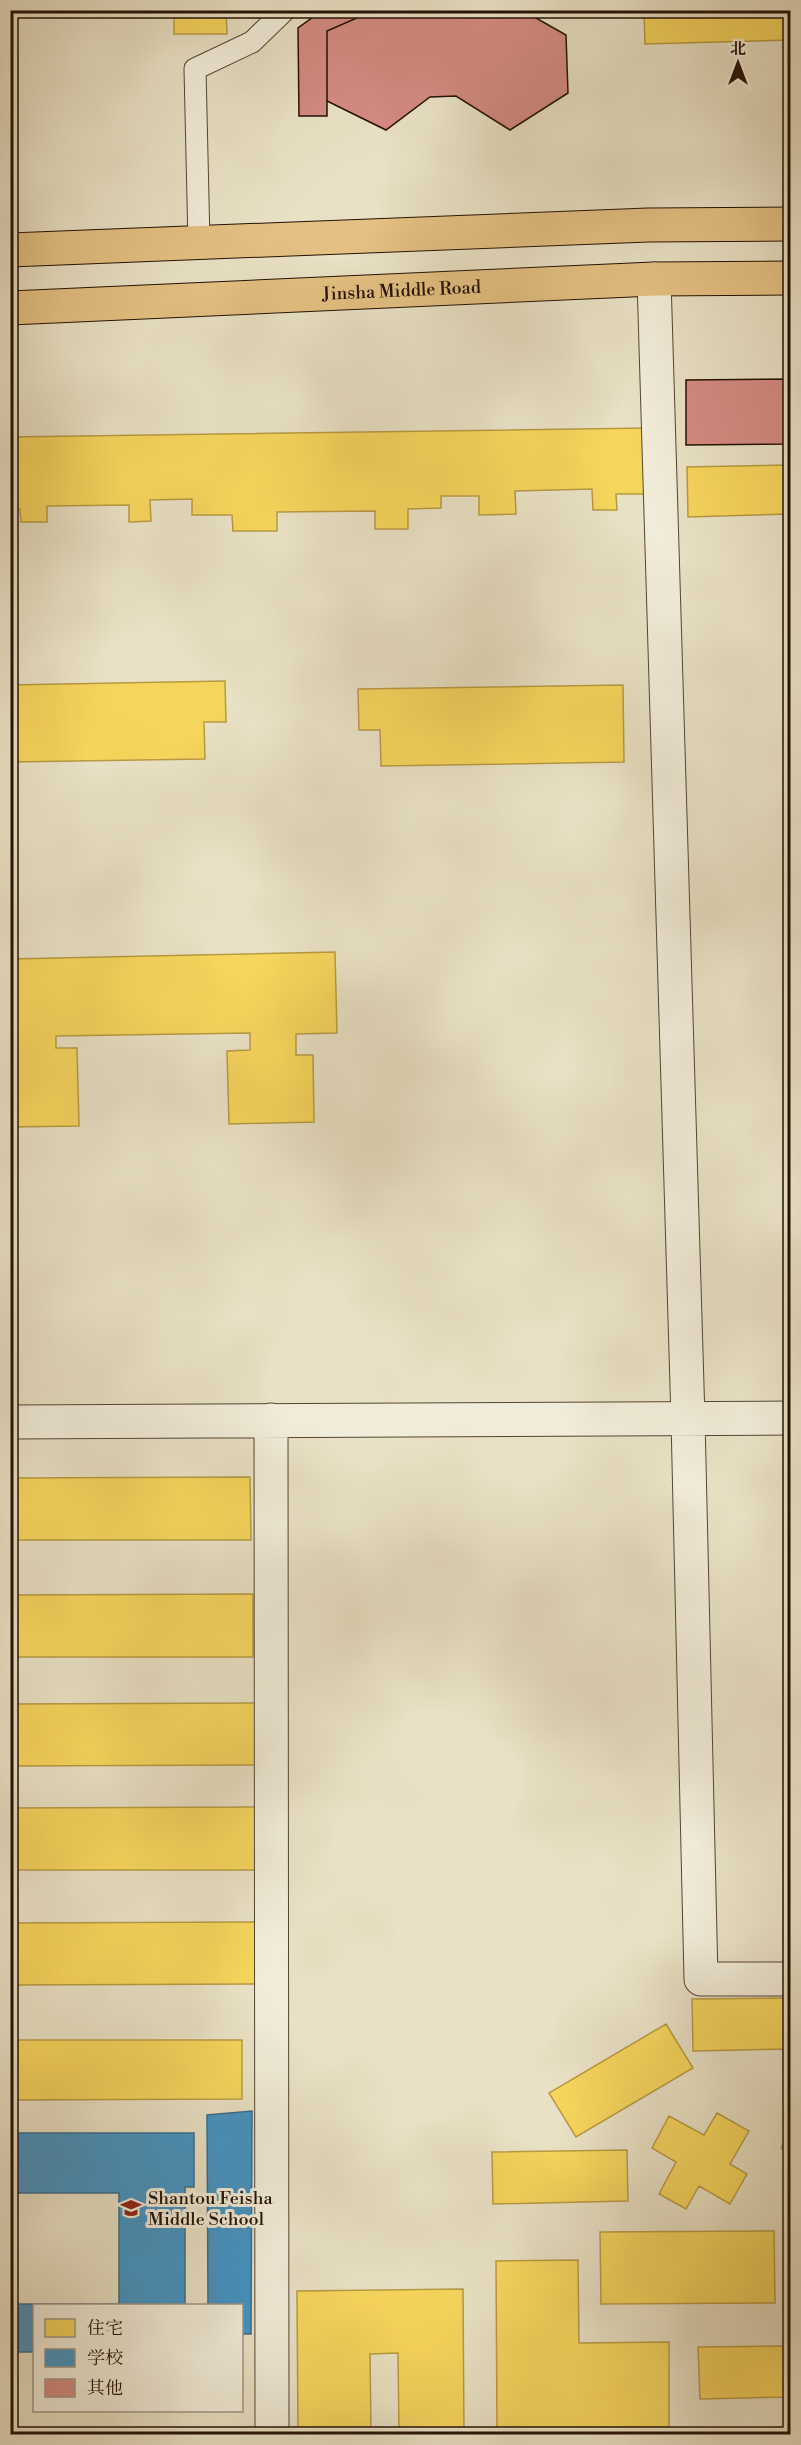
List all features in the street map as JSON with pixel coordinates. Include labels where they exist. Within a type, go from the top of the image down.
[{"type":"main road","points":[[10,250],[648,225],[790,224]]},
{"type":"main road","name":"Jinsha Middle Road","points":[[10,308],[654,279],[790,278]]},
{"type":"street","points":[[654,279],[688,1419],[701,1979],[790,1979]]},
{"type":"street","points":[[10,1422],[790,1418]]},
{"type":"street","points":[[271,1420],[272,2434]]},
{"type":"lane","points":[[199,243],[195,69],[252,42],[285,10]]},
{"type":"building: 住宅","points":[[174,10],[226,10],[227,34],[174,34]]},
{"type":"building: 住宅","points":[[644,10],[790,10],[790,40],[645,44]]},
{"type":"building: 住宅","points":[[645,428],[646,494],[616,494],[617,510],[593,510],[592,489],[515,491],[516,514],[479,515],[479,496],[441,496],[441,508],[408,509],[408,529],[375,529],[375,511],[277,512],[277,531],[233,531],[232,515],[192,515],[192,499],[150,500],[151,521],[129,522],[129,505],[47,506],[47,522],[21,522],[20,509],[10,509],[10,437]]},
{"type":"building: 住宅","points":[[790,465],[790,514],[688,517],[687,467]]},
{"type":"building: 住宅","points":[[225,681],[226,722],[204,722],[205,759],[10,762],[10,685]]},
{"type":"building: 住宅","points":[[623,685],[624,762],[381,766],[380,730],[359,730],[358,689]]},
{"type":"building: 住宅","points":[[335,952],[337,1033],[296,1034],[296,1055],[313,1055],[314,1122],[229,1124],[227,1051],[250,1050],[250,1033],[56,1036],[56,1048],[77,1048],[79,1126],[10,1127],[10,1053],[15,1053],[15,1030],[10,1030],[10,959]]},
{"type":"building: 住宅","points":[[250,1477],[251,1540],[10,1540],[10,1478]]},
{"type":"building: 住宅","points":[[253,1594],[253,1657],[10,1657],[10,1595]]},
{"type":"building: 住宅","points":[[259,1703],[259,1765],[10,1766],[10,1704]]},
{"type":"building: 住宅","points":[[265,1807],[265,1870],[10,1870],[10,1808]]},
{"type":"building: 住宅","points":[[267,1922],[267,1984],[10,1985],[10,1923]]},
{"type":"building: 住宅","points":[[790,1998],[790,2049],[693,2051],[692,1999]]},
{"type":"building: 住宅","points":[[666,2024],[693,2068],[576,2137],[549,2093]]},
{"type":"building: 住宅","points":[[10,2040],[242,2040],[242,2099],[10,2100]]},
{"type":"building: 住宅","points":[[717,2113],[749,2131],[730,2164],[747,2174],[730,2204],[699,2186],[686,2209],[659,2194],[676,2162],[652,2148],[669,2116],[704,2135]]},
{"type":"building: 住宅","points":[[790,2131],[790,2153],[781,2148]]},
{"type":"building: 住宅","points":[[627,2150],[628,2201],[493,2204],[492,2152]]},
{"type":"building: 住宅","points":[[774,2231],[775,2303],[601,2304],[600,2232]]},
{"type":"building: 住宅","points":[[578,2260],[579,2343],[669,2342],[669,2427],[497,2429],[496,2261]]},
{"type":"building: 住宅","points":[[463,2289],[464,2434],[399,2434],[398,2353],[370,2354],[371,2434],[298,2434],[297,2291]]},
{"type":"building: 住宅","points":[[790,2346],[790,2397],[700,2399],[698,2347]]},
{"type":"building: 学校","points":[[252,2111],[251,2334],[243,2334],[243,2304],[208,2304],[207,2115]]},
{"type":"building: 学校","points":[[10,2133],[194,2133],[194,2187],[185,2187],[185,2304],[119,2304],[119,2193],[10,2193]]},
{"type":"building: 学校","points":[[10,2304],[33,2304],[33,2352],[10,2352]]},
{"type":"building: 其他","points":[[323,10],[375,10],[327,31],[327,116],[299,116],[298,28]]},
{"type":"building: 其他","points":[[375,10],[522,10],[566,35],[568,93],[510,130],[456,96],[430,97],[386,130],[327,101],[327,31]]},
{"type":"building: 其他","points":[[790,379],[790,444],[686,445],[686,380]]},
{"type":"place","name":"Shantou Feisha Middle School","points":[[131,2208]]}]
